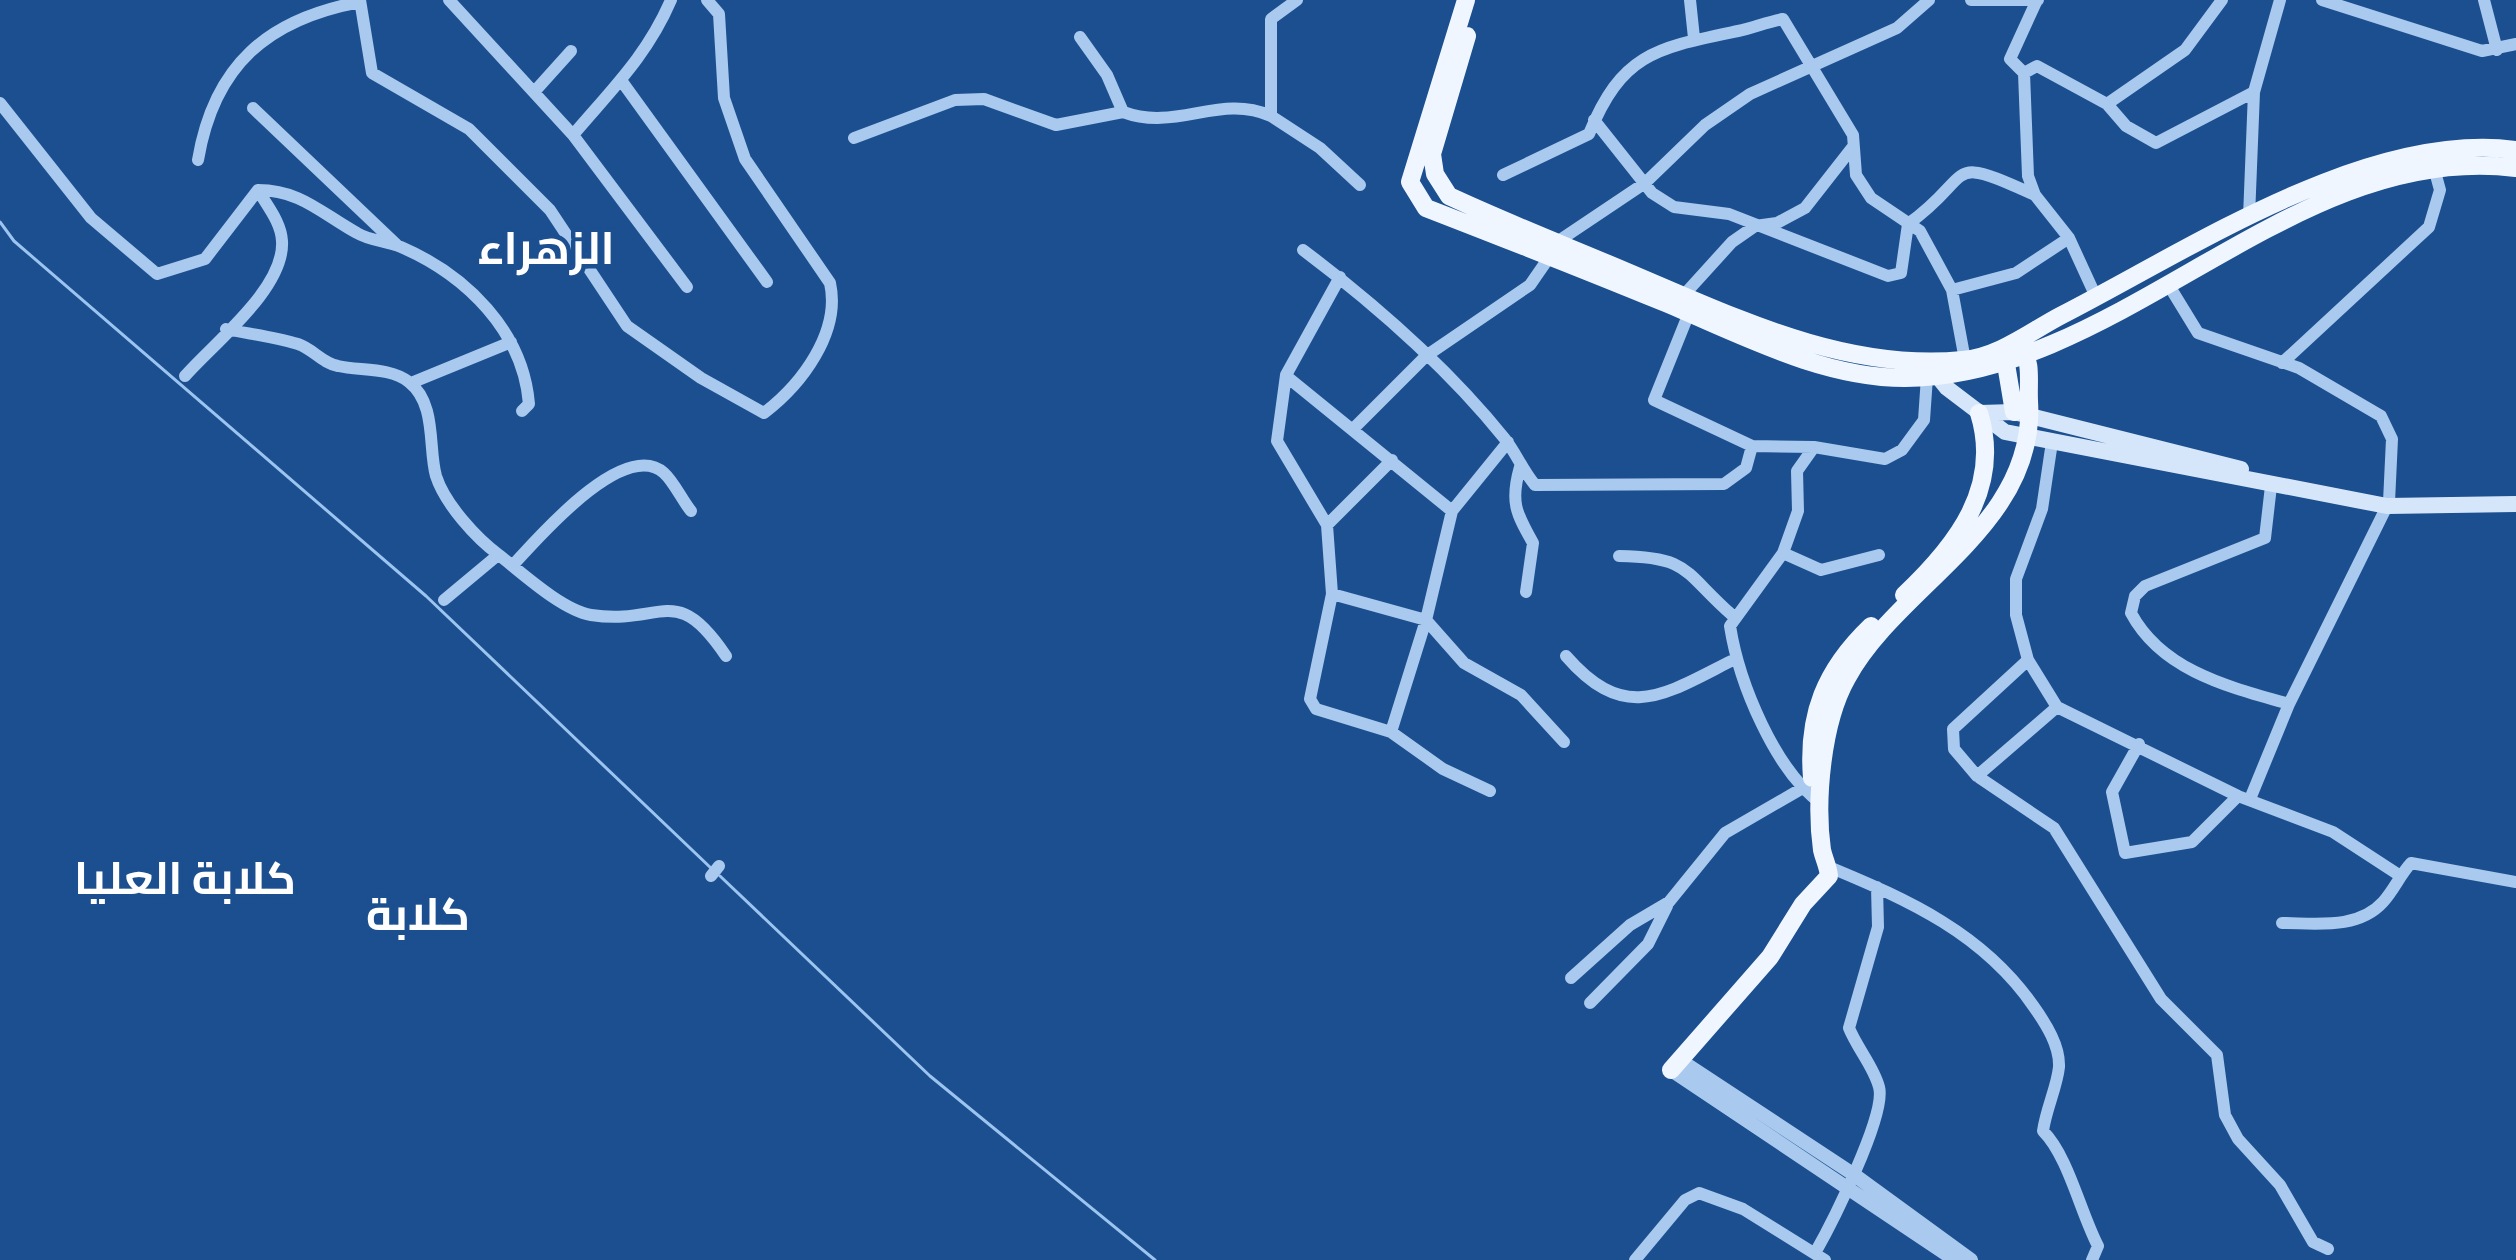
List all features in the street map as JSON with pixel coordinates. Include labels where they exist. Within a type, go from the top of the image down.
[{"type":"main road","points":[[1466,0],[1410,182],[1426,208],[1554,249]]},
{"type":"main road","points":[[1478,0],[1433,148],[1433,168],[1449,196],[1554,249],[1822,366],[1929,370],[2013,353],[2370,186],[2434,169],[2516,168]]},
{"type":"main road","points":[[1929,370],[2013,353],[2098,300],[2249,218],[2375,164],[2431,153],[2516,150]]},
{"type":"main road","points":[[1676,1065],[1770,957],[1803,904],[1829,876],[1822,848],[1823,755],[1845,680],[1870,643],[1937,580],[1980,529],[2026,423],[2013,353]]},
{"type":"main road","points":[[1929,370],[2006,432],[2026,423]]},
{"type":"main road","points":[[1978,413],[2388,504]]},
{"type":"main road","points":[[1823,803],[1813,786],[1811,716],[1828,677],[1853,643],[1918,581],[1963,525],[1988,475],[1988,442],[1978,413]]},
{"type":"main road","points":[[2026,423],[2052,442],[2271,486],[2388,504],[2516,504]]},
{"type":"street","points":[[449,0],[573,135],[687,287]]},
{"type":"street","points":[[573,135],[623,83],[654,38],[670,0]]},
{"type":"street","points":[[198,160],[213,107],[263,37],[322,9],[360,1],[372,73],[469,129],[550,210],[627,326],[700,378],[764,413],[799,386],[836,307],[830,283],[745,159],[724,98],[719,14],[707,0]]},
{"type":"street","points":[[1271,116],[1271,20],[1297,0]]},
{"type":"street","points":[[1690,0],[1694,38]]},
{"type":"street","points":[[1353,429],[1426,356],[1530,285],[1554,249],[1645,183],[1705,125],[1750,94],[1897,28],[1929,0]]},
{"type":"street","points":[[1971,0],[2037,0],[2010,59],[2024,73],[2022,128],[2035,195]]},
{"type":"street","points":[[2108,104],[2186,50],[2222,0]]},
{"type":"street","points":[[2248,240],[2254,92],[2280,0]]},
{"type":"street","points":[[2322,0],[2482,51],[2516,44]]},
{"type":"street","points":[[2484,0],[2498,50]]},
{"type":"street","points":[[1503,175],[1589,134],[1613,85],[1638,60],[1694,38],[1783,19],[1853,135],[1856,175],[1871,198],[1920,231],[1952,290],[1965,361]]},
{"type":"street","points":[[1080,37],[1107,75],[1123,112]]},
{"type":"street","points":[[535,91],[572,51]]},
{"type":"street","points":[[2024,73],[2037,66],[2108,104],[2126,126],[2156,142],[2254,92]]},
{"type":"street","points":[[623,83],[767,282]]},
{"type":"street","points":[[854,138],[955,100],[983,99],[1056,125],[1123,112],[1175,120],[1240,105],[1271,116],[1320,148],[1360,185]]},
{"type":"street","points":[[0,103],[91,218],[115,233],[148,271],[157,274],[205,259],[258,190]]},
{"type":"street","points":[[253,108],[398,245],[468,286],[512,342],[527,379],[529,404],[522,411]]},
{"type":"street","points":[[1593,119],[1645,183],[1674,206],[1729,214],[1896,277],[1901,273],[1908,224],[1935,205],[1950,179],[1976,168],[2035,195],[2069,238],[2098,300]]},
{"type":"street","points":[[1852,148],[1805,208],[1777,223],[1755,226],[1732,242],[1686,304],[1654,400],[1752,446],[1814,447],[1886,459],[1902,449],[1924,420],[1929,370]]},
{"type":"street","points":[[2282,363],[2429,227],[2440,190],[2434,169]]},
{"type":"street","points":[[258,190],[290,190],[361,236],[398,245]]},
{"type":"street","points":[[185,376],[263,293],[280,268],[279,226],[258,190]]},
{"type":"street","points":[[1952,290],[2016,273],[2069,238]]},
{"type":"street","points":[[1303,250],[1362,291],[1508,442],[1535,485],[1724,484],[1746,468],[1752,446]]},
{"type":"street","points":[[1340,277],[1286,375],[1277,441],[1327,525],[1332,594],[1310,698],[1316,709],[1391,732],[1443,769],[1490,791]]},
{"type":"street","points":[[2139,744],[2112,792],[2125,853],[2192,842],[2244,798],[2388,504],[2392,439],[2381,416],[2282,363],[2198,333],[2168,284]]},
{"type":"street","points":[[226,329],[303,345],[331,366],[389,373],[411,382],[426,410],[438,455],[435,474],[459,514],[498,555],[576,610],[592,615],[686,610],[704,622],[726,656]]},
{"type":"street","points":[[411,382],[512,342]]},
{"type":"street","points":[[1286,375],[1452,511]]},
{"type":"street","points":[[1391,732],[1426,620],[1452,511],[1508,442]]},
{"type":"street","points":[[2052,442],[2042,509],[2016,579],[2016,615],[2028,660],[2057,706],[2244,798],[2333,832],[2399,875]]},
{"type":"street","points":[[1732,615],[1783,553],[1798,511],[1797,471],[1814,447]]},
{"type":"street","points":[[1327,525],[1392,460]]},
{"type":"street","points":[[514,564],[574,500],[617,474],[646,466],[662,472],[691,511]]},
{"type":"street","points":[[1520,467],[1512,496],[1516,519],[1533,543],[1526,592]]},
{"type":"street","points":[[2271,486],[2265,538],[2145,586],[2135,596],[2131,613],[2162,654],[2180,665],[2289,704]]},
{"type":"street","points":[[1783,553],[1821,570],[1879,555]]},
{"type":"street","points":[[444,600],[498,555]]},
{"type":"street","points":[[1618,556],[1654,556],[1686,567],[1732,615],[1735,659],[1779,758],[1801,789],[1823,803]]},
{"type":"street","points":[[1332,594],[1426,620],[1464,663],[1521,695],[1564,742]]},
{"type":"street","points":[[1566,656],[1610,696],[1636,699],[1665,694],[1735,659]]},
{"type":"street","points":[[2028,660],[1953,729],[1954,749],[1977,776],[2054,828],[2161,999],[2217,1055],[2225,1115],[2238,1139],[2281,1185],[2313,1242],[2328,1249]]},
{"type":"street","points":[[1977,776],[2057,706]]},
{"type":"street","points":[[1590,1003],[1648,944],[1669,902],[1725,833],[1801,789]]},
{"type":"street","points":[[2282,922],[2333,924],[2362,917],[2383,902],[2411,862],[2516,882]]},
{"type":"street","points":[[1829,867],[1876,887],[1979,944],[2013,976],[2041,1017],[2056,1046],[2059,1070],[2043,1131],[2060,1148],[2072,1194],[2098,1246],[2092,1260]]},
{"type":"street","points":[[1635,1260],[1685,1200],[1699,1193],[1743,1209],[1820,1257],[1850,1191],[1881,1102],[1879,1085],[1849,1028],[1878,926],[1876,887]]},
{"type":"street","points":[[1571,978],[1630,925],[1669,902]]},
{"type":"street","points":[[1676,1065],[1853,1174],[1971,1260]]},
{"type":"street","points":[[1676,1065],[1954,1260]]},
{"type":"waterway","points":[[0,222],[14,241],[426,596],[713,870]]},
{"type":"waterway","points":[[720,876],[930,1076],[1155,1260]]},
{"type":"district","name":"الزهراء","points":[[546,248]]},
{"type":"district","name":"كلابة العليا","points":[[185,878]]},
{"type":"district","name":"كلابة","points":[[418,914]]}]
